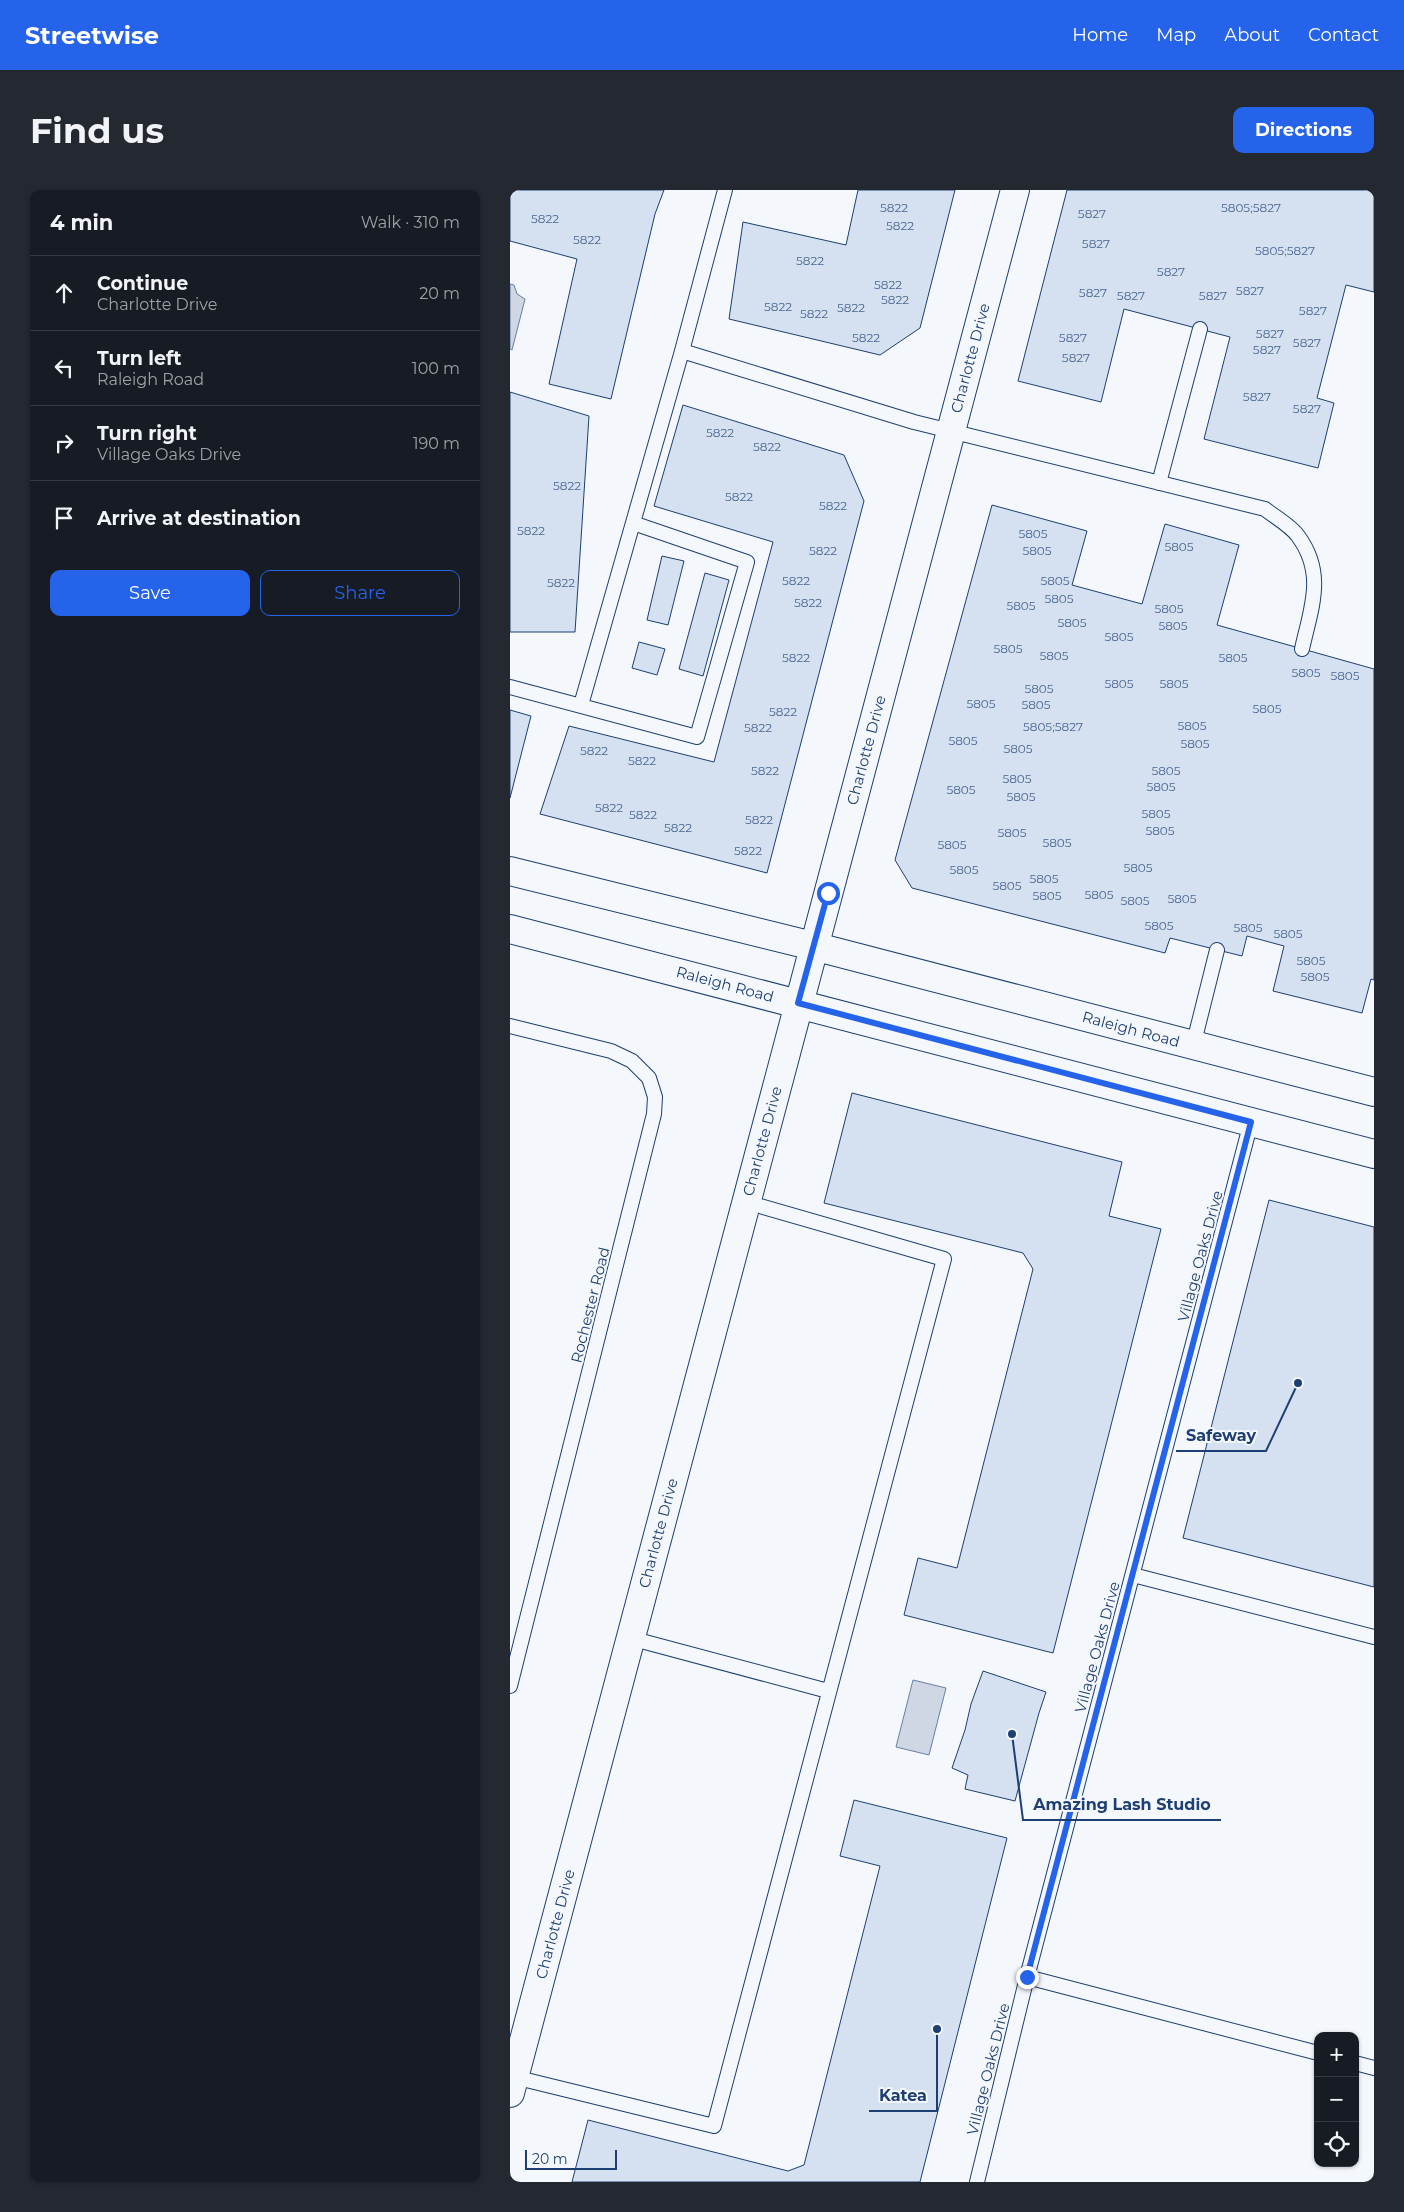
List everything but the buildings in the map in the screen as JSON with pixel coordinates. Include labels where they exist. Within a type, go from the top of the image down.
[{"type":"street","name":"Charlotte Drive","points":[[512,2085],[1015,190]]},
{"type":"street","name":"Raleigh Road","points":[[510,870],[813,946],[1374,1092]]},
{"type":"street","name":"Raleigh Road","points":[[510,929],[1374,1154]]},
{"type":"lane","points":[[581,705],[682,350],[725,190]]},
{"type":"lane","points":[[1160,483],[1200,329]]},
{"type":"lane","points":[[682,350],[950,431],[1265,509],[1298,535],[1312,562],[1316,590],[1302,649]]},
{"type":"lane","points":[[510,687],[697,736],[748,562],[633,523]]},
{"type":"lane","points":[[1193,1046],[1217,950]]},
{"type":"lane","name":"Rochester Road","points":[[510,1026],[611,1051],[632,1061],[649,1078],[655,1097],[654,1114],[516,1638],[510,1686]]},
{"type":"lane","name":"Village Oaks Drive","points":[[977,2182],[1027,1977],[1251,1122]]},
{"type":"lane","points":[[512,2085],[714,2126],[944,1259],[746,1202]]},
{"type":"lane","points":[[1133,1575],[1374,1637]]},
{"type":"lane","points":[[630,1638],[828,1691]]},
{"type":"lane","points":[[1027,1977],[1314,2053]]},
{"type":"lane","points":[[1359,2064],[1374,2068]]},
{"type":"shaded area","points":[[510,284],[514,285],[517,294],[525,299],[512,350],[510,349]]},
{"type":"shaded area","points":[[913,1680],[946,1688],[929,1755],[896,1747]]},
{"type":"place","name":"Safeway","points":[[1298,1383]]},
{"type":"place","name":"Amazing Lash Studio","points":[[1012,1734]]},
{"type":"place","name":"Katea","points":[[937,2029]]},
{"type":"route","points":[[828,893],[798,1003],[1251,1122],[1027,1977]]}]
